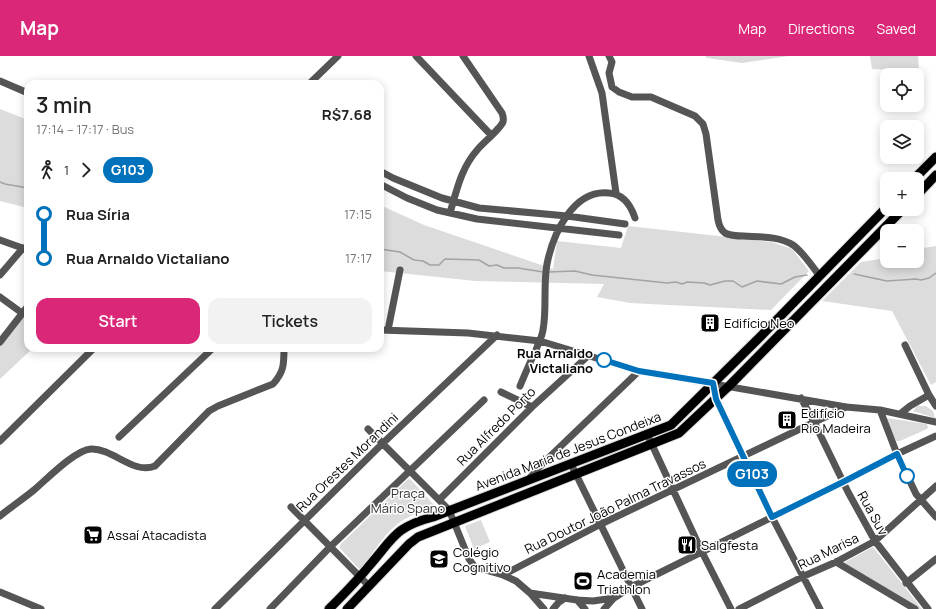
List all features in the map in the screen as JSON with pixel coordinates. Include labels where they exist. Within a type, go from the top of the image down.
[{"type":"main road","points":[[921,172],[936,157]]},
{"type":"main road","points":[[924,188],[936,176]]},
{"type":"main road","name":"Avenida Maria de Jesus Condeixa","points":[[329,609],[359,578],[395,534],[404,527],[671,425],[788,309],[819,275],[880,214]]},
{"type":"main road","name":"Avenida Maria de Jesus Condeixa","points":[[347,609],[409,544],[418,537],[679,433],[729,386],[795,317],[896,216]]},
{"type":"main road","points":[[788,309],[795,317]]},
{"type":"main road","points":[[760,337],[760,341],[756,348],[758,352],[762,352]]},
{"type":"street","points":[[313,80],[338,56]]},
{"type":"street","points":[[416,56],[491,135]]},
{"type":"street","points":[[450,213],[457,185],[464,167],[472,155],[503,123],[502,113],[463,56]]},
{"type":"street","points":[[589,56],[602,93],[616,193]]},
{"type":"street","points":[[609,56],[612,62],[610,73],[612,87],[619,92],[632,97],[651,97],[694,116],[703,124],[706,134],[718,220],[724,233],[785,241],[794,245],[801,252],[819,275]]},
{"type":"street","points":[[0,81],[24,91]]},
{"type":"street","points":[[384,173],[414,187],[453,202],[479,208],[567,216],[625,224]]},
{"type":"street","points":[[384,186],[407,198],[450,213],[477,219],[619,235]]},
{"type":"street","points":[[520,386],[543,331],[547,264],[553,242],[559,228],[567,216],[577,204],[591,194],[603,192],[616,193],[626,200],[636,218]]},
{"type":"street","points":[[0,240],[24,249]]},
{"type":"street","points":[[0,275],[24,250]]},
{"type":"street","points":[[388,330],[400,270]]},
{"type":"street","points":[[0,297],[22,313]]},
{"type":"street","points":[[0,342],[24,311]]},
{"type":"street","points":[[384,330],[468,333],[540,341],[639,371],[846,407],[880,410],[936,422]]},
{"type":"street","name":"Rua Orestes Morandini","points":[[215,609],[382,444],[497,336]]},
{"type":"street","points":[[905,345],[929,395],[936,406]]},
{"type":"street","points":[[0,440],[90,352]]},
{"type":"street","points":[[119,437],[209,352]]},
{"type":"street","points":[[0,516],[66,462],[80,452],[89,449],[98,449],[136,466],[144,468],[155,466],[209,411],[273,384],[279,378],[282,371],[284,352]]},
{"type":"street","name":"Rua Alfredo Porto","points":[[439,500],[532,406],[589,355]]},
{"type":"street","points":[[527,481],[538,468],[639,371]]},
{"type":"street","points":[[713,383],[716,399],[772,517],[820,609]]},
{"type":"street","points":[[501,392],[532,406]]},
{"type":"street","points":[[900,414],[910,406],[929,395]]},
{"type":"street","name":"Rua Suv","points":[[801,398],[843,482],[875,541],[906,583],[928,609]]},
{"type":"street","points":[[270,609],[330,547],[484,400]]},
{"type":"street","name":"Rua Doutor João Palma Travassos","points":[[503,575],[601,524],[846,407]]},
{"type":"street","points":[[880,410],[897,454],[916,494],[936,517]]},
{"type":"street","points":[[368,429],[449,510],[469,559],[476,567],[503,575],[516,581],[530,593],[544,609]]},
{"type":"street","points":[[647,434],[702,552],[731,609]]},
{"type":"street","points":[[604,609],[614,598],[631,587],[936,436]]},
{"type":"street","points":[[571,464],[642,609]]},
{"type":"street","name":"Rua Marisa","points":[[739,609],[804,576],[836,562],[875,541],[936,486]]},
{"type":"street","points":[[291,506],[359,578],[369,586]]},
{"type":"street","points":[[906,583],[936,559]]},
{"type":"street","points":[[836,562],[915,609]]},
{"type":"street","points":[[0,592],[42,609]]},
{"type":"street","points":[[530,593],[577,600],[614,598]]},
{"type":"street","points":[[553,609],[558,602],[566,598]]},
{"type":"street","points":[[577,600],[585,609]]},
{"type":"green space","points":[[705,56],[789,56],[742,63],[707,58]]},
{"type":"green space","points":[[870,56],[918,56],[919,68],[872,69]]},
{"type":"green space","points":[[0,109],[24,118],[24,207],[0,201]]},
{"type":"green space","points":[[384,207],[424,225],[553,269],[557,241],[621,248],[628,226],[772,242],[792,249],[809,271],[771,310],[630,303],[597,297],[604,284],[475,281],[384,271]]},
{"type":"green space","points":[[936,246],[936,382],[931,385],[892,311],[822,301],[861,262],[880,259],[880,268],[924,268],[924,248]]},
{"type":"green space","points":[[24,312],[24,352],[29,352],[0,379],[0,343]]},
{"type":"green space","points":[[917,406],[926,406],[933,411],[935,418],[913,411]]},
{"type":"green space","points":[[886,419],[927,424],[928,427],[927,429],[900,441],[896,441]]},
{"type":"green space","name":"Praça Mário Spano","points":[[410,479],[436,508],[415,514],[401,521],[382,539],[362,567],[360,569],[358,568],[340,548],[340,545],[407,480]]},
{"type":"green space","points":[[481,520],[490,542],[474,549],[465,526]]},
{"type":"green space","points":[[873,547],[922,609],[918,609],[842,564]]},
{"type":"waterway","points":[[0,182],[24,187]]},
{"type":"waterway","points":[[384,250],[400,252],[414,260],[423,261],[430,265],[439,265],[445,259],[479,260],[489,266],[497,265],[504,268],[518,268],[543,272]]},
{"type":"waterway","points":[[548,272],[575,271],[592,275],[667,283],[676,282],[682,284],[687,282],[704,283],[710,285],[725,281],[733,281],[742,287],[757,281],[781,284],[795,277],[807,275]]},
{"type":"waterway","points":[[854,274],[887,281],[921,280],[929,278],[936,273]]},
{"type":"bus line","name":"G103","points":[[604,360],[639,371],[713,383],[716,399],[772,517],[897,454],[907,476]]},
{"type":"place","name":"Edifício Neo","points":[[710,323]]},
{"type":"place","name":"Rua Arnaldo Victaliano","points":[[604,360]]},
{"type":"place","name":"Edifício Rio Madeira","points":[[787,420]]},
{"type":"place","name":"Assaí Atacadista","points":[[93,535]]},
{"type":"place","name":"Salgfesta","points":[[687,545]]},
{"type":"place","name":"Colégio Cognitivo","points":[[439,559]]},
{"type":"place","name":"Academia Triathlon","points":[[583,581]]}]
